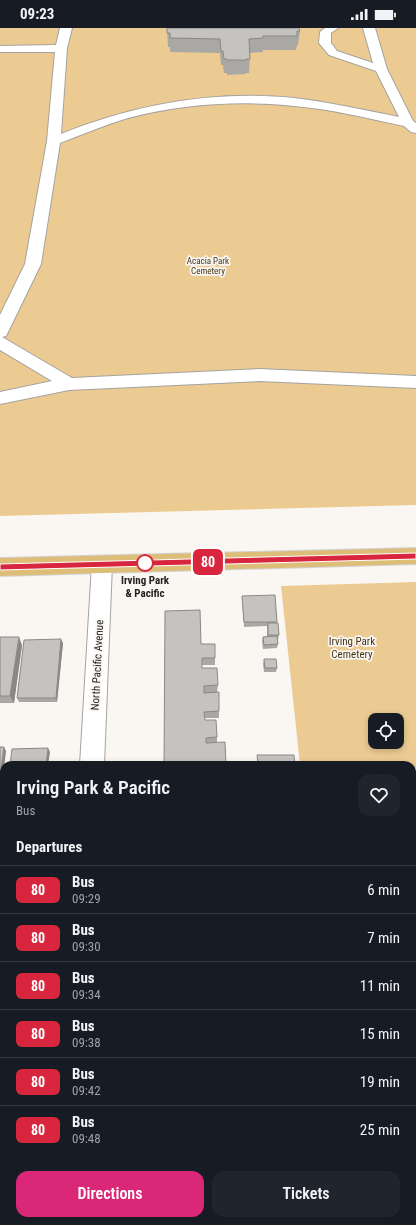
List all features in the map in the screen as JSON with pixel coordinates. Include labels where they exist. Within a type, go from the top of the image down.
[{"type":"main road","points":[[0,567],[416,556]]},
{"type":"street","points":[[0,332],[33,264],[54,141],[61,48],[66,28]]},
{"type":"street","points":[[332,28],[326,32],[325,43],[333,53],[381,69]]},
{"type":"street","points":[[369,28],[381,69],[412,126]]},
{"type":"street","points":[[0,49],[61,48]]},
{"type":"street","points":[[54,141],[102,122],[154,108],[208,102],[265,101],[318,104],[412,126]]},
{"type":"street","points":[[0,342],[69,384]]},
{"type":"street","points":[[0,398],[69,384],[259,375],[416,382]]},
{"type":"street","name":"North Pacific Avenue","points":[[92,761],[102,564]]},
{"type":"green space","name":"Acacia Park Cemetery","points":[[0,28],[416,28],[416,505],[0,516]]},
{"type":"green space","name":"Irving Park Cemetery","points":[[416,582],[416,761],[300,761],[281,586]]},
{"type":"building","points":[[167,28],[299,28],[300,31],[297,31],[297,36],[263,36],[263,38],[249,39],[250,59],[227,60],[224,59],[223,51],[221,51],[220,39],[170,38],[170,33],[167,33]]},
{"type":"building","points":[[275,595],[277,622],[244,622],[242,596]]},
{"type":"building","points":[[200,610],[201,644],[215,644],[215,658],[202,658],[202,668],[217,668],[218,685],[204,686],[204,693],[219,692],[219,711],[204,712],[205,720],[216,720],[217,737],[206,738],[206,743],[225,742],[226,761],[164,761],[165,611]]},
{"type":"building","points":[[268,623],[278,623],[279,635],[268,635]]},
{"type":"building","points":[[277,636],[278,644],[264,645],[263,637]]},
{"type":"building","points":[[0,637],[19,637],[10,696],[0,696]]},
{"type":"building","points":[[61,639],[56,698],[17,698],[24,640]]},
{"type":"building","points":[[264,659],[276,659],[277,668],[265,668]]},
{"type":"building","points":[[0,747],[4,747],[2,761],[0,761]]},
{"type":"building","points":[[48,748],[46,761],[10,761],[12,749]]},
{"type":"building","points":[[257,755],[294,755],[295,761],[258,761]]},
{"type":"bus line","name":"80","points":[[0,567],[416,556]]},
{"type":"place","name":"Irving Park & Pacific","points":[[145,563]]}]
